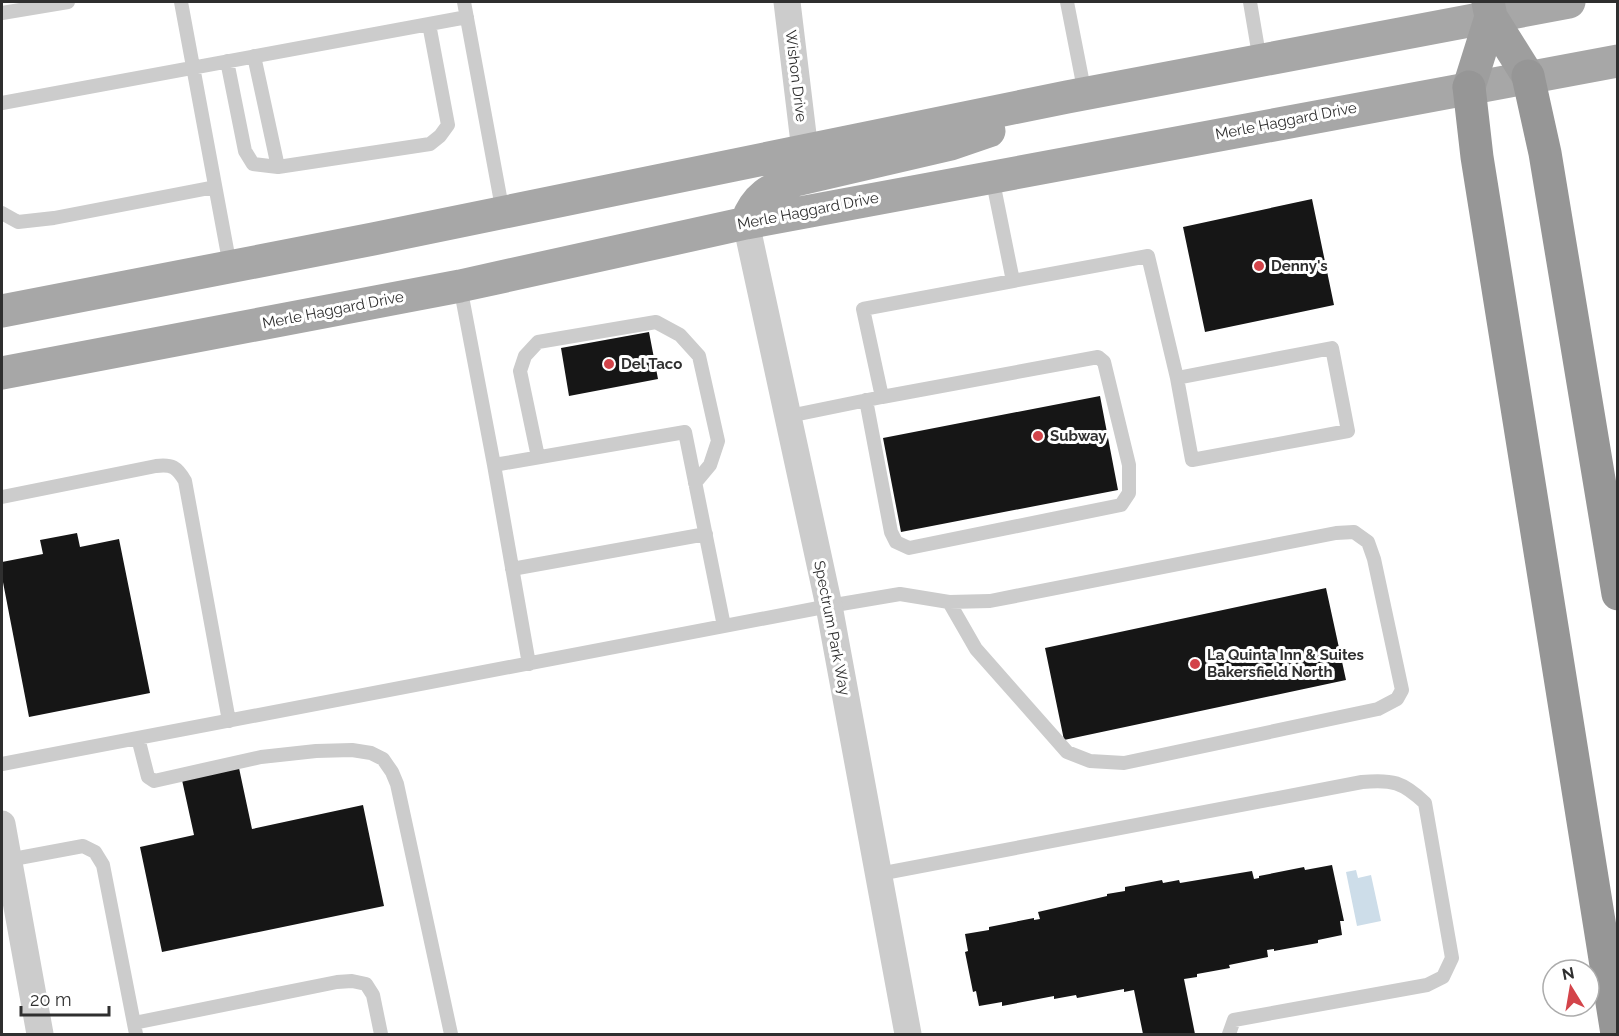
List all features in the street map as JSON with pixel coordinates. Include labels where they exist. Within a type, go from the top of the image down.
[{"type":"highway","points":[[1489,9],[1528,76],[1545,153],[1617,594]]},
{"type":"highway","points":[[1489,9],[1469,87],[1477,157],[1617,1035]]},
{"type":"main road","points":[[2,311],[503,213],[1076,95],[1260,61],[1489,9],[1569,2]]},
{"type":"main road","name":"Merle Haggard Drive","points":[[2,373],[460,286],[746,223],[1617,60]]},
{"type":"main road","points":[[746,223],[752,208],[761,197],[777,187],[796,180],[951,144],[997,128],[1076,95]]},
{"type":"street","name":"Wishon Drive","points":[[787,2],[805,151]]},
{"type":"street","name":"Spectrum Park Way","points":[[746,223],[829,606],[908,1035]]},
{"type":"street","points":[[2,824],[40,1035]]},
{"type":"lane","points":[[2,13],[68,2]]},
{"type":"lane","points":[[180,2],[230,266]]},
{"type":"lane","points":[[464,2],[503,213]]},
{"type":"lane","points":[[1067,2],[1076,95]]},
{"type":"lane","points":[[1250,2],[1260,61]]},
{"type":"lane","points":[[2,103],[467,17]]},
{"type":"lane","points":[[227,61],[245,151],[253,164],[278,167],[430,144],[448,125],[429,24]]},
{"type":"lane","points":[[254,56],[278,167]]},
{"type":"lane","points":[[992,177],[1013,281]]},
{"type":"lane","points":[[2,213],[18,222],[54,218],[215,187]]},
{"type":"lane","points":[[882,397],[863,309],[1148,256],[1177,378],[1192,460],[1348,431],[1332,348],[1177,378]]},
{"type":"lane","points":[[460,286],[529,664]]},
{"type":"lane","points":[[538,458],[520,371],[525,356],[538,342],[656,322],[680,335],[699,356],[718,441],[710,465],[695,483]]},
{"type":"lane","points":[[789,416],[866,400],[1098,357],[1104,362],[1129,465],[1129,493],[1121,505],[909,548],[896,542],[891,532],[866,400]]},
{"type":"lane","points":[[494,465],[685,432],[724,626]]},
{"type":"lane","points":[[2,497],[156,466],[170,465],[178,469],[185,481],[229,721]]},
{"type":"lane","points":[[2,764],[829,606],[900,594],[949,602],[990,601],[1336,533],[1354,532],[1368,542],[1374,559],[1402,690],[1396,699],[1378,709],[1124,763],[1090,761],[1067,752],[976,650],[949,602]]},
{"type":"lane","points":[[512,569],[706,534]]},
{"type":"lane","points":[[138,738],[148,777],[154,781],[261,757],[316,751],[352,750],[371,753],[382,759],[392,772],[397,784],[451,1035]]},
{"type":"lane","points":[[879,874],[1362,782],[1385,780],[1408,787],[1425,803],[1452,958],[1443,977],[1427,985],[1234,1020],[1229,1035]]},
{"type":"lane","points":[[8,860],[82,846],[95,852],[103,865],[135,1029],[336,982],[352,981],[366,984],[373,995],[381,1035]]},
{"type":"water","points":[[1356,870],[1358,878],[1371,875],[1381,921],[1357,926],[1346,872]]},
{"type":"building","name":"Denny's","points":[[1312,199],[1334,305],[1205,332],[1183,227]]},
{"type":"building","name":"Del Taco","points":[[649,332],[658,379],[569,396],[561,348]]},
{"type":"building","points":[[1100,396],[1118,490],[901,532],[883,438]]},
{"type":"building","points":[[77,533],[80,547],[119,539],[150,693],[29,717],[2,577],[2,562],[43,554],[40,540]]},
{"type":"building","name":"La Quinta Inn & Suites Bakersfield North","points":[[1326,588],[1346,680],[1064,740],[1045,648]]},
{"type":"building","points":[[239,768],[252,829],[363,805],[384,906],[162,952],[140,847],[194,835],[182,780]]},
{"type":"building","points":[[1332,865],[1344,921],[1340,921],[1342,935],[1318,940],[1318,943],[1274,951],[1274,949],[1267,950],[1268,957],[1229,965],[1230,968],[1197,974],[1197,977],[1184,979],[1195,1034],[1143,1034],[1134,990],[1124,992],[1124,989],[1077,998],[1076,995],[1054,999],[1054,996],[1002,1006],[1002,1002],[979,1006],[976,991],[973,992],[965,952],[968,951],[965,934],[1034,918],[1034,920],[1040,919],[1038,912],[1125,891],[1125,887],[1162,880],[1163,883],[1179,880],[1180,883],[1252,871],[1254,879],[1304,867],[1305,870]]},
{"type":"place","name":"Denny's","points":[[1259,266]]},
{"type":"place","name":"Del Taco","points":[[609,364]]},
{"type":"place","name":"Subway","points":[[1038,436]]},
{"type":"place","name":"La Quinta Inn & Suites Bakersfield North","points":[[1195,664]]}]
